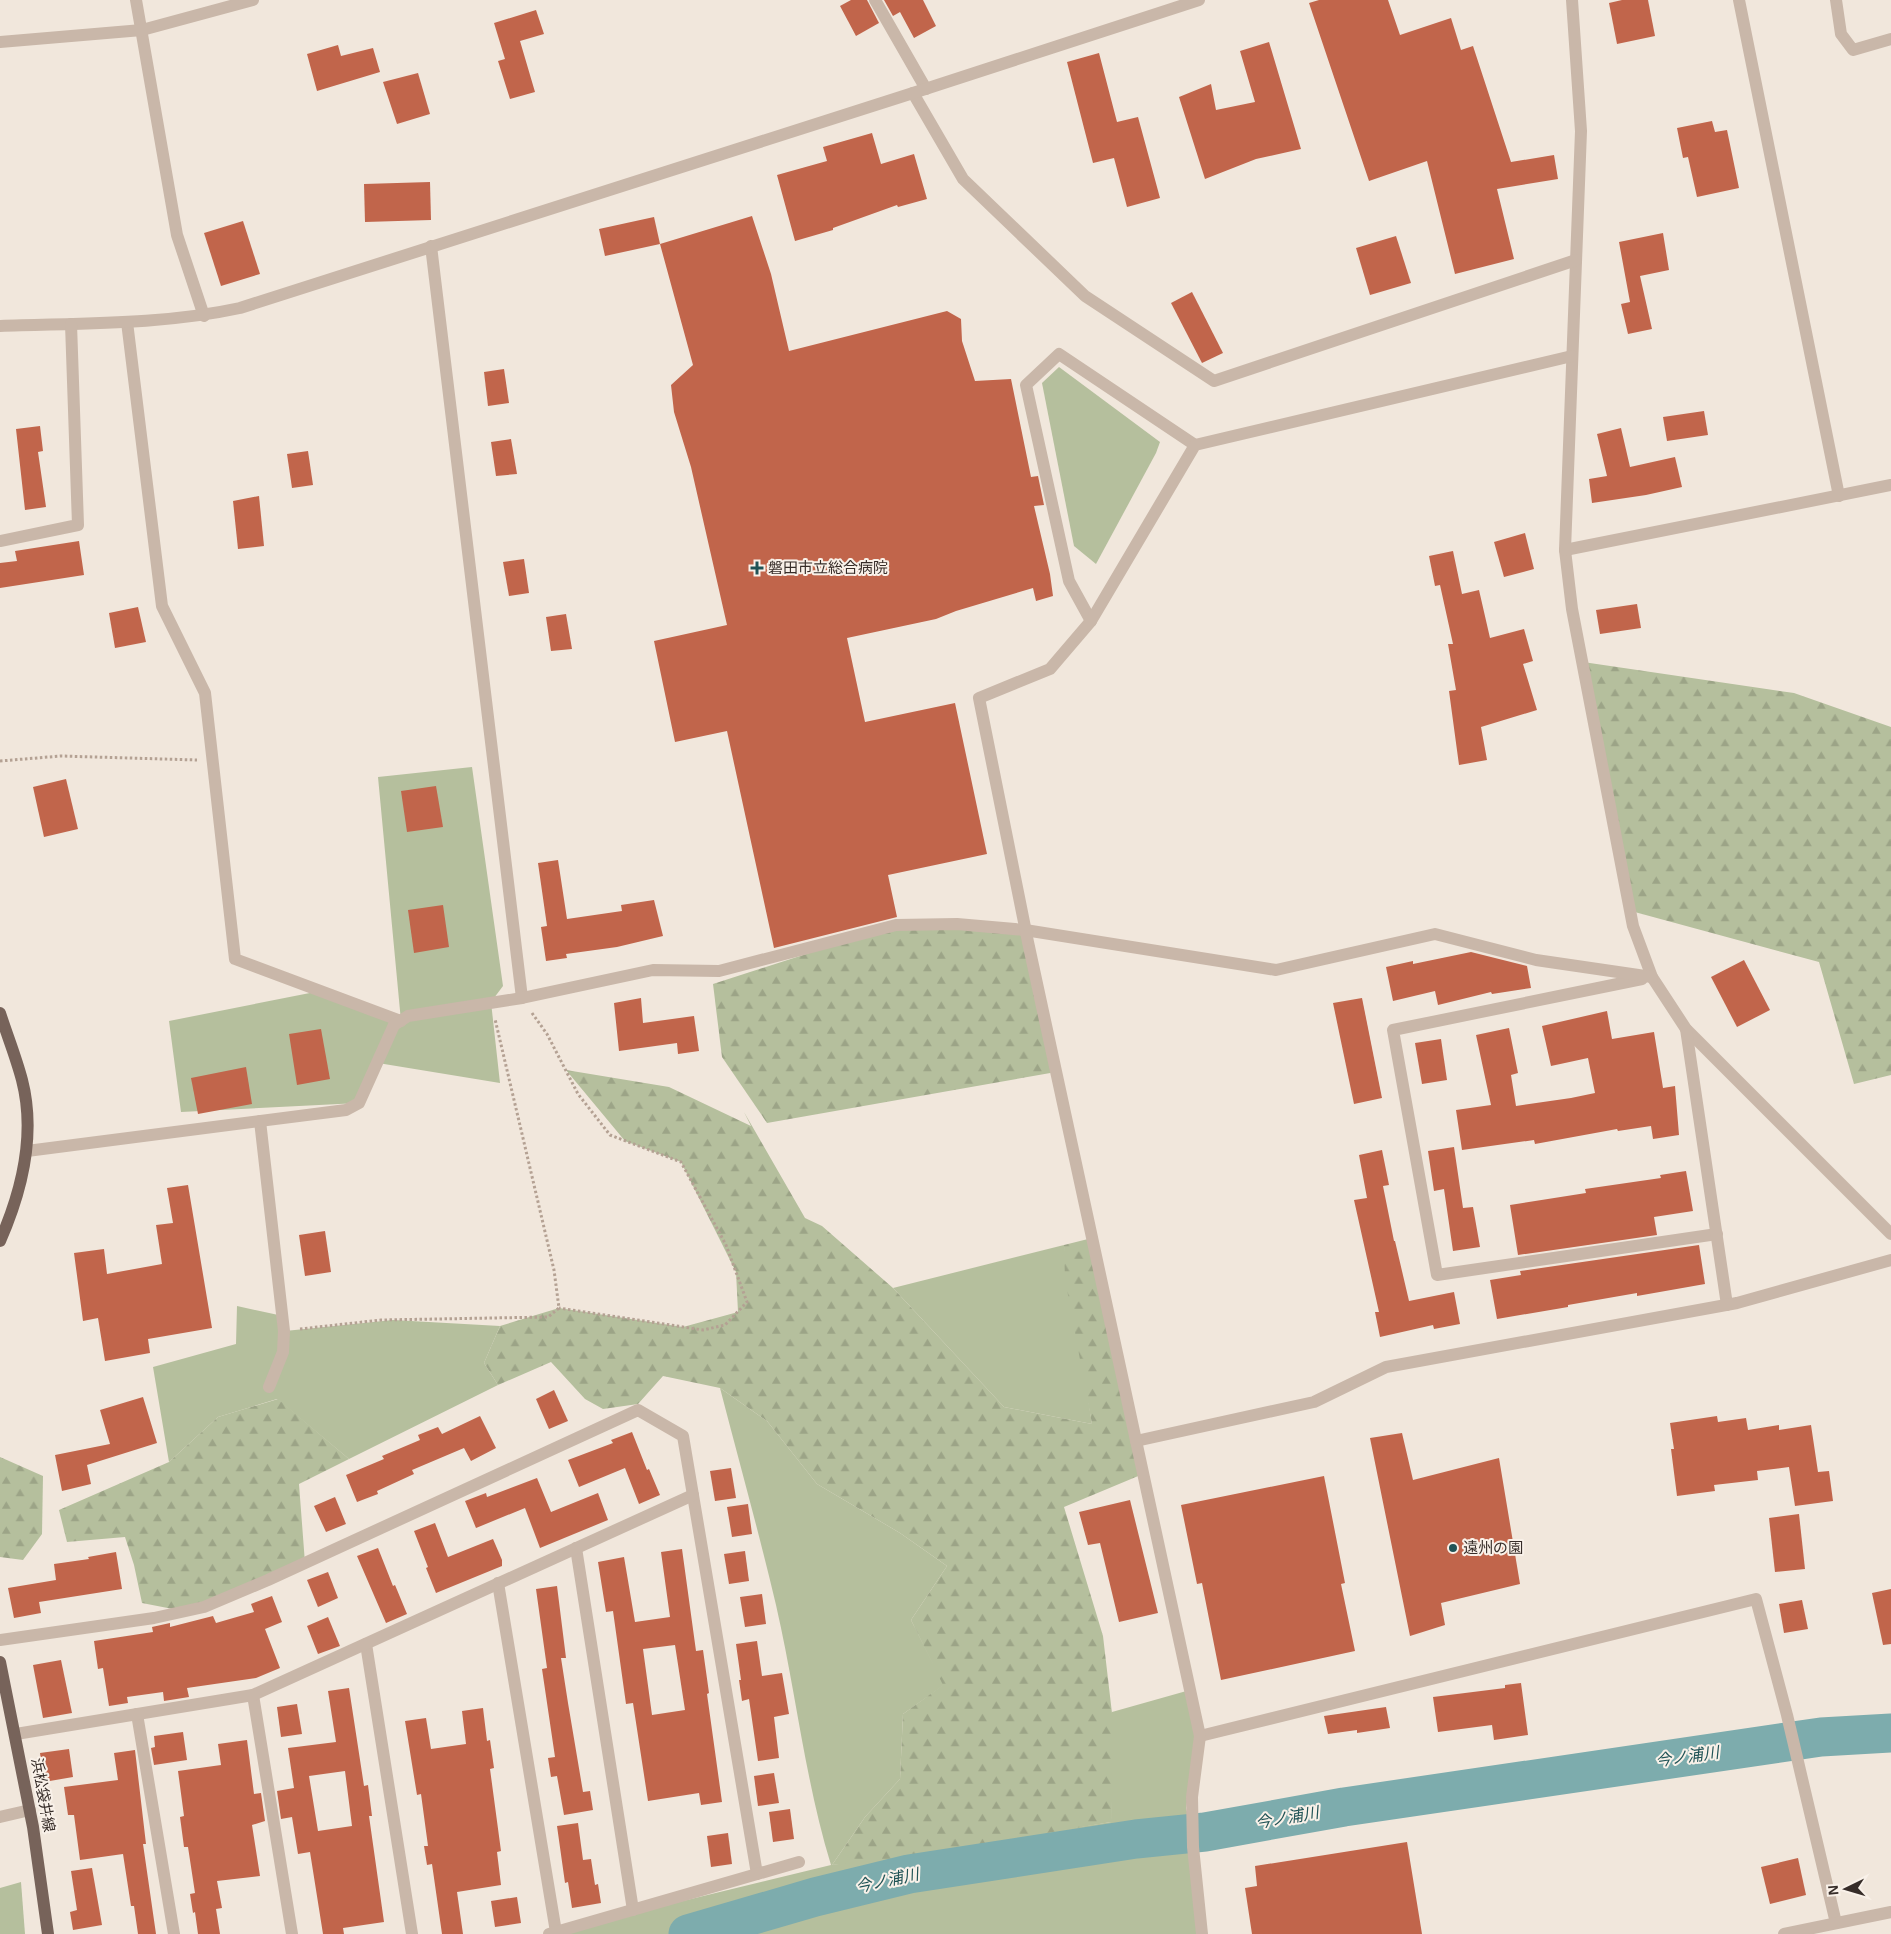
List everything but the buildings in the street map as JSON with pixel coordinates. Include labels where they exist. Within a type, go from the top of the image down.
[{"type":"main road","points":[[0,1014],[22,1081],[27,1116],[27,1151],[19,1190],[0,1241]]},
{"type":"main road","name":"浜松袋井線","points":[[0,1662],[30,1810],[48,1934]]},
{"type":"street","points":[[136,0],[177,234],[204,316]]},
{"type":"street","points":[[0,42],[142,30],[253,0]]},
{"type":"street","points":[[875,0],[926,89]]},
{"type":"street","points":[[0,326],[127,322],[204,316],[240,308],[1199,0]]},
{"type":"street","points":[[1572,0],[1581,131],[1565,550],[1572,608],[1633,926],[1652,977],[1686,1029],[1891,1234]]},
{"type":"street","points":[[1739,0],[1839,496]]},
{"type":"street","points":[[1836,0],[1841,34],[1853,50],[1891,40]]},
{"type":"street","points":[[913,93],[963,179],[1085,296],[1214,381],[1576,260]]},
{"type":"street","points":[[432,246],[522,998]]},
{"type":"street","points":[[127,322],[162,606],[205,693],[235,959],[401,1021]]},
{"type":"street","points":[[0,541],[78,525],[71,324]]},
{"type":"street","points":[[1091,622],[1069,581],[1026,385],[1059,354],[1195,445]]},
{"type":"street","points":[[1202,1934],[1193,1847],[1192,1797],[1200,1736],[1025,930],[979,698],[1050,669],[1091,622],[1195,445],[1572,356]]},
{"type":"street","points":[[1565,550],[1891,485]]},
{"type":"street","points":[[27,1151],[346,1110],[359,1103],[394,1025],[408,1016],[522,998],[653,970],[719,971],[896,925],[957,924],[1025,930],[1276,970],[1435,934],[1536,960],[1652,977]]},
{"type":"street","points":[[1652,977],[1393,1030],[1437,1274],[1717,1234]]},
{"type":"street","points":[[1686,1029],[1727,1305]]},
{"type":"street","points":[[260,1121],[284,1331],[283,1352],[269,1387]]},
{"type":"street","points":[[1136,1440],[1314,1402],[1386,1367],[1727,1305],[1891,1260]]},
{"type":"street","points":[[0,1640],[154,1618],[204,1606],[268,1580],[638,1410],[683,1436],[758,1874]]},
{"type":"street","points":[[16,1734],[253,1695],[693,1495]]},
{"type":"street","points":[[576,1548],[633,1910]]},
{"type":"street","points":[[498,1583],[553,1933],[799,1862]]},
{"type":"street","points":[[1200,1736],[1756,1599],[1787,1715],[1836,1923]]},
{"type":"street","points":[[366,1644],[412,1934]]},
{"type":"street","points":[[253,1695],[292,1934]]},
{"type":"street","points":[[137,1714],[174,1934]]},
{"type":"street","points":[[0,1816],[30,1810]]},
{"type":"street","points":[[1784,1934],[1891,1912]]},
{"type":"path","points":[[0,762],[61,756],[213,760]]},
{"type":"path","points":[[284,1331],[380,1320],[548,1316],[559,1308],[703,1330],[725,1325],[747,1302],[726,1245],[681,1162],[610,1136],[578,1094],[547,1034],[522,998]]},
{"type":"path","points":[[491,1002],[554,1270],[559,1308]]},
{"type":"green space","points":[[1059,367],[1160,442],[1156,453],[1096,564],[1074,546],[1042,383]]},
{"type":"green space","points":[[1583,662],[1794,693],[1891,727],[1891,1075],[1854,1084],[1819,962],[1631,911]]},
{"type":"green space","points":[[472,767],[503,986],[491,1002],[500,1083],[378,1063],[359,1103],[181,1112],[169,1021],[320,991],[401,1021],[378,777]]},
{"type":"green space","points":[[896,925],[1025,930],[1056,1072],[767,1123],[722,1057],[713,984]]},
{"type":"green space","points":[[566,1070],[669,1087],[751,1126],[744,1112],[805,1218],[822,1226],[893,1288],[1004,1407],[1092,1424],[1065,1279],[1064,1245],[1092,1238],[1143,1474],[1064,1507],[1103,1636],[1115,1739],[1111,1822],[890,1860],[832,1865],[865,1817],[900,1779],[903,1714],[943,1685],[911,1620],[947,1566],[900,1533],[817,1484],[767,1421],[720,1388],[663,1376],[638,1404],[603,1409],[585,1399],[551,1362],[498,1385],[484,1363],[500,1326],[559,1308],[683,1327],[738,1312],[736,1272],[681,1162],[625,1141]]},
{"type":"green space","points":[[1064,1245],[1092,1424],[1004,1407],[893,1288]]},
{"type":"green space","points":[[237,1306],[283,1316],[285,1331],[393,1320],[500,1326],[484,1363],[498,1385],[349,1459],[277,1399],[218,1417],[169,1462],[153,1367],[236,1344]]},
{"type":"green space","points":[[720,1388],[767,1421],[817,1484],[900,1533],[947,1566],[911,1620],[944,1685],[903,1714],[900,1779],[865,1817],[832,1865],[1111,1822],[1112,1712],[1190,1690],[1200,1736],[1186,1808],[1193,1833],[1203,1934],[547,1934],[831,1865],[807,1768],[776,1605]]},
{"type":"green space","points":[[278,1399],[349,1459],[299,1484],[305,1563],[183,1611],[142,1603],[134,1565],[125,1537],[67,1542],[59,1510],[169,1462],[218,1417]]},
{"type":"green space","points":[[0,1457],[43,1476],[42,1534],[23,1560],[0,1557]]},
{"type":"green space","points":[[21,1882],[25,1934],[0,1934],[0,1888]]},
{"type":"waterway","name":"今ノ浦川","points":[[688,1934],[815,1897],[909,1874],[1136,1839],[1205,1832],[1344,1807],[1821,1737],[1891,1733]]},
{"type":"place","name":"磐田市立総合病院","points":[[757,568]]},
{"type":"place","name":"遠州の園","points":[[1453,1548]]}]
